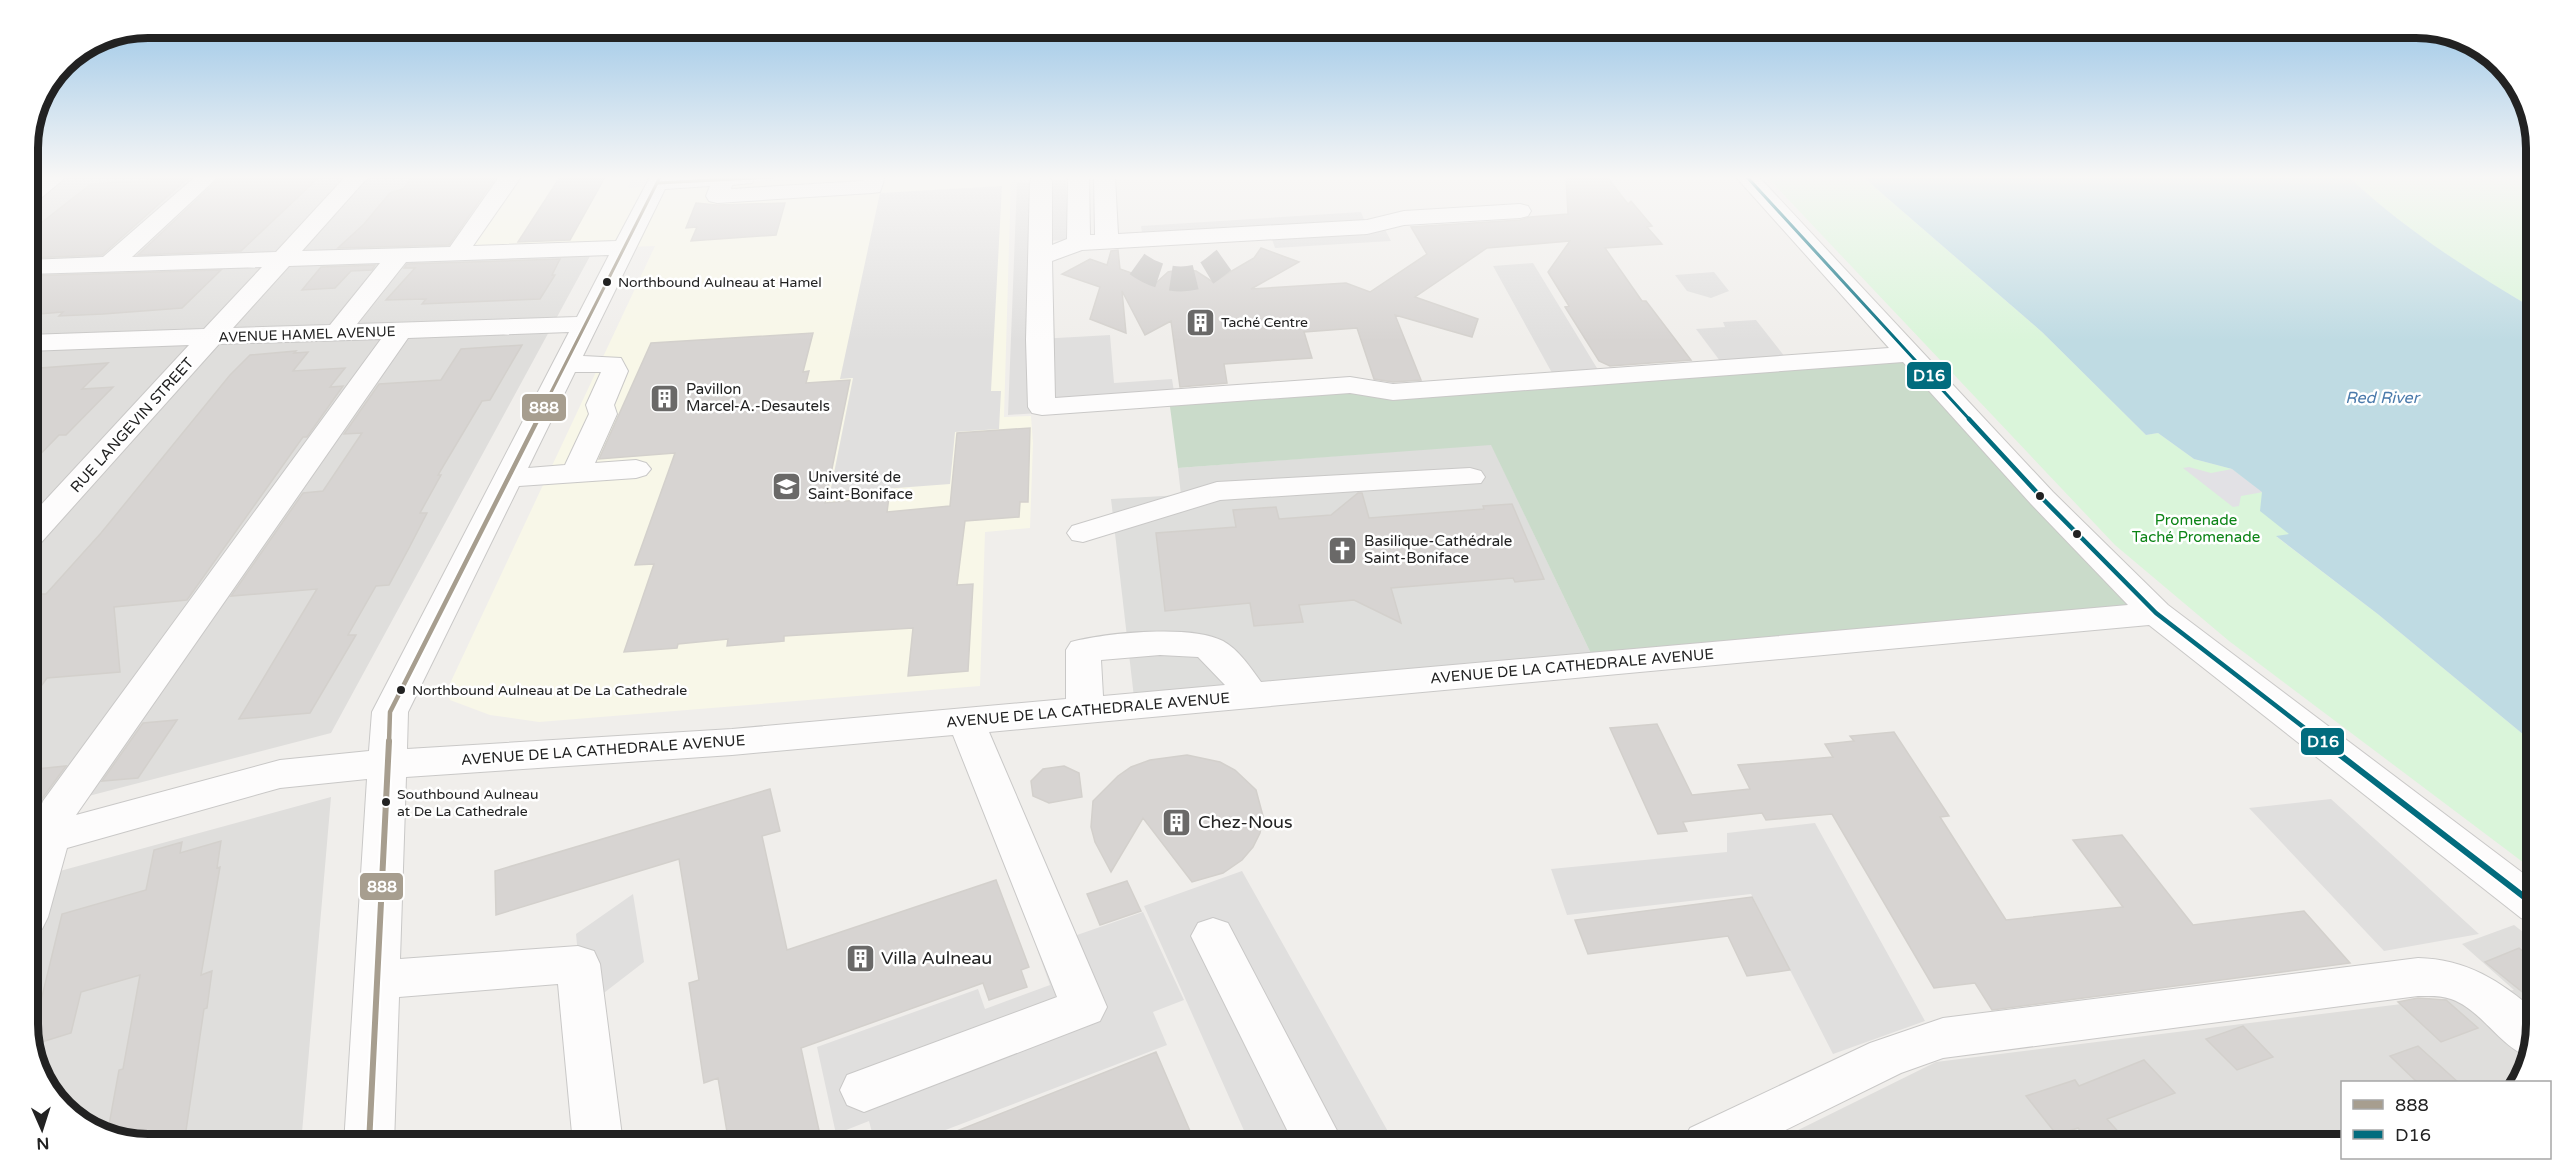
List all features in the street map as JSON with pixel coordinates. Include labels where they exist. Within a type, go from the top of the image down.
[{"type":"street","points":[[109,264],[145,232]]},
{"type":"street","name":"RUE LANGEVIN STREET","points":[[38,527],[306,232]]},
{"type":"street","points":[[456,254],[472,232]]},
{"type":"street","points":[[369,1133],[390,712],[632,232]]},
{"type":"street","points":[[1040,232],[1042,407],[1350,385],[1393,393],[1909,354]]},
{"type":"street","points":[[1079,232],[1079,243]]},
{"type":"street","points":[[1107,232],[1107,241],[1137,264]]},
{"type":"street","points":[[1040,262],[1079,243],[1286,232]]},
{"type":"street","points":[[1797,232],[2042,498],[2156,613],[2526,898]]},
{"type":"street","points":[[1224,260],[1263,233]]},
{"type":"street","points":[[1040,262],[1107,241]]},
{"type":"street","points":[[38,267],[624,248]]},
{"type":"street","points":[[337,333],[399,255]]},
{"type":"street","name":"AVENUE HAMEL AVENUE","points":[[38,343],[586,324]]},
{"type":"street","points":[[38,841],[400,331]]},
{"type":"street","points":[[566,364],[612,364],[615,371],[600,405],[603,414],[576,473]]},
{"type":"street","points":[[509,477],[636,469]]},
{"type":"street","points":[[1083,533],[1217,491],[1470,477]]},
{"type":"street","name":"AVENUE DE LA CATHEDRALE AVENUE","points":[[38,841],[280,774],[386,763],[732,742],[2156,613]]},
{"type":"street","points":[[1085,710],[1083,650],[1170,644],[1204,646],[1232,668],[1251,695]]},
{"type":"street","points":[[864,1090],[1084,1007],[966,721]]},
{"type":"street","points":[[1213,936],[1313,1133]]},
{"type":"street","points":[[376,980],[578,964],[597,1133]]},
{"type":"street","points":[[1730,1133],[1886,1058],[1943,1038],[2382,981],[2418,977],[2449,977],[2484,996],[2525,1031]]},
{"type":"shaded area","points":[[38,232],[603,232],[331,733],[38,809]]},
{"type":"shaded area","name":"Université de Saint-Boniface","points":[[474,232],[1009,232],[1004,417],[1031,416],[1033,443],[1030,528],[985,532],[980,686],[539,722],[490,715],[450,700],[446,692],[655,246],[459,253]]},
{"type":"shaded area","points":[[872,232],[1000,232],[991,391],[1001,391],[999,429],[955,432],[950,484],[830,493],[853,378],[840,379]]},
{"type":"shaded area","points":[[1015,232],[1068,232],[1068,240],[1042,241],[1039,339],[1110,335],[1114,383],[1172,379],[1176,404],[1008,415]]},
{"type":"shaded area","points":[[1142,232],[1386,232],[1391,241],[1275,248],[1270,233],[1143,240]]},
{"type":"shaded area","points":[[1533,263],[1603,378],[1557,382],[1493,266]]},
{"type":"shaded area","points":[[1714,272],[1729,291],[1711,298],[1687,291],[1675,275]]},
{"type":"shaded area","points":[[1756,320],[1785,357],[1720,361],[1696,329],[1725,327],[1723,322]]},
{"type":"shaded area","points":[[1491,444],[1596,664],[1135,706],[1111,499],[1181,495],[1178,468]]},
{"type":"shaded area","points":[[2189,467],[2211,473],[2232,469],[2263,492],[2241,496],[2239,506],[2233,507],[2183,468]]},
{"type":"shaded area","points":[[331,797],[302,1133],[140,1133],[112,1128],[86,1115],[56,1085],[43,1059],[38,1031],[38,877]]},
{"type":"shaded area","points":[[2331,799],[2479,934],[2384,951],[2249,808]]},
{"type":"shaded area","points":[[1815,823],[1925,1021],[1833,1054],[1751,894],[1567,915],[1551,869],[1727,852],[1727,833]]},
{"type":"shaded area","points":[[1242,871],[1389,1133],[1245,1133],[1144,906]]},
{"type":"shaded area","points":[[633,894],[644,962],[583,1009],[576,934]]},
{"type":"shaded area","points":[[1143,912],[1184,1000],[1153,1012],[1167,1045],[938,1133],[872,1133],[869,1121],[836,1133],[817,1047],[978,989],[985,1009],[1050,985],[1037,949]]},
{"type":"shaded area","points":[[2514,925],[2526,934],[2526,1024],[2522,1052],[2511,1079],[2510,1081],[2341,1081],[2341,1133],[1792,1133],[1936,1062],[2514,990],[2462,944]]},
{"type":"green space","name":"Promenade Taché Promenade","points":[[1819,232],[1926,232],[2042,332],[2146,435],[2158,433],[2194,459],[2232,469],[2263,492],[2290,534],[2277,537],[2379,615],[2526,736],[2526,864],[2229,641],[2115,545]]},
{"type":"green space","points":[[2415,232],[2525,232],[2525,304],[2438,249]]},
{"type":"green space","points":[[1909,354],[2156,613],[1596,664],[1491,445],[1178,468],[1169,399],[1350,385],[1385,392]]},
{"type":"water","name":"Red River","points":[[1926,232],[2415,232],[2525,303],[2526,736],[2379,615],[2276,536],[2289,534],[2260,511],[2262,492],[2232,469],[2194,459],[2158,433],[2146,435],[2042,332]]},
{"type":"building","points":[[38,232],[128,232],[102,255],[38,258]]},
{"type":"building","points":[[163,232],[261,232],[241,251],[138,255]]},
{"type":"building","points":[[356,232],[458,232],[449,245],[338,248]]},
{"type":"building","points":[[525,232],[575,232],[570,240],[518,242]]},
{"type":"building","points":[[695,232],[777,232],[776,235],[691,241]]},
{"type":"building","points":[[1414,232],[1651,232],[1662,244],[1605,248],[1642,301],[1646,301],[1691,360],[1610,366],[1599,361],[1565,307],[1569,306],[1548,272],[1570,241],[1487,248],[1415,297],[1478,319],[1472,337],[1395,315],[1421,380],[1393,382],[1374,379],[1357,328],[1304,332],[1312,358],[1224,364],[1227,383],[1180,387],[1171,321],[1145,335],[1122,291],[1126,333],[1090,319],[1100,287],[1062,274],[1090,259],[1107,265],[1111,251],[1118,250],[1120,269],[1157,282],[1168,272],[1182,269],[1196,271],[1213,282],[1254,258],[1261,248],[1299,262],[1251,289],[1346,283],[1370,292],[1427,254]]},
{"type":"building","points":[[560,259],[552,275],[555,275],[540,299],[422,304],[426,299],[386,300],[415,268],[404,268],[407,264]]},
{"type":"building","points":[[375,265],[372,270],[351,271],[335,288],[302,290],[321,267]]},
{"type":"building","points":[[221,270],[182,308],[59,316],[63,312],[38,314],[38,276]]},
{"type":"building","points":[[813,333],[803,372],[809,371],[806,383],[850,380],[825,503],[889,497],[887,512],[950,506],[957,433],[1030,428],[1028,502],[1020,502],[1019,517],[965,521],[957,585],[973,584],[968,671],[908,676],[913,628],[784,636],[784,641],[727,646],[728,639],[678,644],[677,648],[624,652],[654,564],[635,565],[675,453],[599,459],[651,343]]},
{"type":"building","points":[[522,345],[490,400],[482,401],[438,475],[441,475],[420,513],[427,513],[409,548],[389,585],[376,586],[348,635],[356,635],[310,713],[239,719],[317,589],[231,596],[303,493],[323,491],[362,433],[344,434],[379,384],[441,380],[461,349]]},
{"type":"building","points":[[308,352],[293,371],[345,368],[330,387],[343,386],[307,437],[303,437],[187,600],[114,607],[120,672],[47,678],[38,690],[38,595],[46,594],[101,533],[230,375],[250,355]]},
{"type":"building","points":[[108,363],[82,389],[113,387],[66,435],[59,435],[38,457],[38,368]]},
{"type":"building","name":"Basilique-Cathédrale Saint-Boniface","points":[[1358,493],[1362,493],[1369,518],[1484,509],[1483,506],[1512,504],[1544,579],[1515,582],[1513,578],[1391,588],[1401,623],[1354,600],[1299,605],[1303,622],[1254,626],[1250,603],[1165,611],[1156,533],[1236,527],[1233,510],[1276,507],[1279,519],[1331,515]]},
{"type":"building","points":[[177,720],[138,778],[102,781],[143,723]]},
{"type":"building","points":[[1657,724],[1692,795],[1750,789],[1738,765],[1833,757],[1825,744],[1854,741],[1850,736],[1894,732],[1949,816],[1940,817],[2006,920],[2123,907],[2073,840],[2122,835],[2193,925],[2304,911],[2350,963],[1992,1010],[1975,983],[1934,988],[1832,814],[1766,820],[1762,813],[1683,822],[1687,831],[1658,834],[1610,728]]},
{"type":"building","name":"Chez-Nous","points":[[1187,755],[1220,762],[1235,770],[1256,790],[1263,816],[1260,833],[1253,847],[1242,860],[1223,873],[1192,882],[1143,818],[1111,872],[1095,842],[1091,827],[1093,801],[1118,776],[1131,767],[1150,760]]},
{"type":"building","points":[[66,766],[41,800],[38,800],[38,769]]},
{"type":"building","points":[[1064,766],[1079,773],[1082,797],[1049,803],[1033,796],[1031,781],[1043,769]]},
{"type":"building","name":"Villa Aulneau","points":[[770,789],[780,831],[762,836],[787,950],[996,880],[1029,967],[1021,970],[1027,987],[989,1000],[983,983],[801,1048],[820,1133],[727,1133],[718,1078],[704,1083],[689,983],[699,980],[679,859],[496,915],[495,871]]},
{"type":"building","points":[[221,841],[217,868],[220,867],[201,975],[212,971],[186,1133],[140,1133],[112,1128],[109,1127],[119,1070],[123,1069],[140,975],[81,992],[71,1033],[40,1043],[38,1009],[62,914],[146,890],[154,850],[182,842],[180,853]]},
{"type":"building","points":[[1127,881],[1141,911],[1100,925],[1087,894]]},
{"type":"building","points":[[1752,897],[1790,970],[1747,976],[1728,936],[1588,954],[1575,920]]},
{"type":"building","points":[[2519,948],[2526,954],[2526,995],[2485,962]]},
{"type":"building","points":[[2418,998],[2446,1000],[2478,1028],[2441,1042],[2398,1002]]},
{"type":"building","points":[[2243,1026],[2273,1057],[2237,1070],[2206,1039]]},
{"type":"building","points":[[2418,1046],[2457,1081],[2416,1081],[2390,1056]]},
{"type":"building","points":[[1156,1052],[1190,1131],[1185,1133],[952,1133]]},
{"type":"building","points":[[2144,1060],[2175,1093],[2107,1119],[2119,1133],[2082,1133],[2078,1128],[2055,1133],[2026,1096],[2075,1080],[2079,1086]]},
{"type":"tunnel","points":[[1137,264],[1167,278],[1183,279],[1203,275],[1224,260]]},
{"type":"transit line","name":"888","points":[[370,1133],[390,712],[632,232]]},
{"type":"transit line","name":"D16","points":[[1797,232],[2042,498],[2156,613],[2526,898]]},
{"type":"place","name":"Northbound Aulneau at Hamel","points":[[607,282]]},
{"type":"place","name":"Taché Centre","points":[[1200,322]]},
{"type":"place","name":"Pavillon Marcel-A.-Desautels","points":[[665,398]]},
{"type":"place","name":"Université de Saint-Boniface","points":[[787,486]]},
{"type":"place","name":"Basilique-Cathédrale Saint-Boniface","points":[[1343,550]]},
{"type":"place","name":"Northbound Aulneau at De La Cathedrale","points":[[401,690]]},
{"type":"place","name":"Southbound Aulneau at De La Cathedrale","points":[[386,802]]},
{"type":"place","name":"Chez-Nous","points":[[1177,822]]},
{"type":"place","name":"Villa Aulneau","points":[[860,958]]}]
